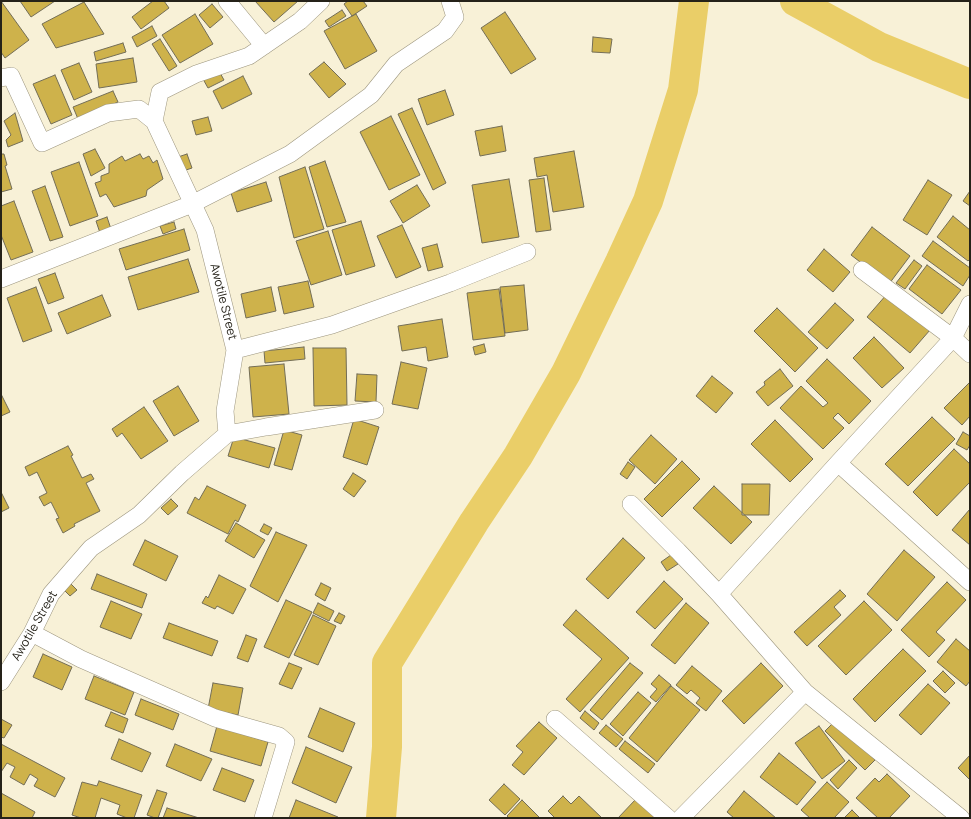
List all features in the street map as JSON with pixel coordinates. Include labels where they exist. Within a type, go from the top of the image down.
[{"type":"street","points":[[227,1],[264,46]]},
{"type":"street","points":[[154,121],[160,92],[196,74],[249,56],[300,21],[321,1]]},
{"type":"street","points":[[1,279],[192,204],[290,154],[371,95],[396,64],[445,31],[455,17],[450,1]]},
{"type":"street","name":"Awotile Street","points":[[1,78],[12,76],[42,143],[108,113],[139,109],[154,121],[204,230],[235,350],[226,411],[227,434],[182,473],[139,515],[91,548],[51,594],[32,634],[1,682]]},
{"type":"street","points":[[235,350],[332,325],[450,283],[527,252]]},
{"type":"street","points":[[862,270],[953,338],[970,354]]},
{"type":"street","points":[[719,594],[953,338],[970,304]]},
{"type":"street","points":[[227,434],[375,410]]},
{"type":"street","points":[[838,463],[970,582]]},
{"type":"street","points":[[631,504],[719,594],[805,692],[961,818]]},
{"type":"street","points":[[32,634],[81,659],[215,718],[279,736],[286,742],[263,818]]},
{"type":"street","points":[[681,818],[805,692]]},
{"type":"street","points":[[555,719],[668,818]]},
{"type":"building","points":[[1,1],[29,40],[5,58],[1,52]]},
{"type":"building","points":[[20,1],[55,1],[31,17]]},
{"type":"building","points":[[153,1],[164,1],[169,8],[141,29],[132,17]]},
{"type":"building","points":[[255,1],[298,1],[274,22]]},
{"type":"building","points":[[348,1],[363,1],[367,6],[352,16],[344,4]]},
{"type":"building","points":[[84,2],[104,34],[56,48],[42,24]]},
{"type":"building","points":[[212,4],[223,17],[210,28],[199,15]]},
{"type":"building","points":[[342,10],[346,16],[329,27],[325,21]]},
{"type":"building","points":[[505,12],[536,59],[511,74],[481,28]]},
{"type":"building","points":[[195,14],[213,44],[180,63],[162,35]]},
{"type":"building","points":[[356,14],[377,51],[345,69],[324,31]]},
{"type":"building","points":[[152,26],[157,36],[137,47],[132,37]]},
{"type":"building","points":[[593,37],[612,39],[610,53],[592,52]]},
{"type":"building","points":[[160,39],[177,66],[169,71],[152,44]]},
{"type":"building","points":[[123,43],[126,52],[96,61],[94,52]]},
{"type":"building","points":[[133,58],[137,82],[99,88],[96,64]]},
{"type":"building","points":[[324,62],[346,84],[329,98],[309,74]]},
{"type":"building","points":[[79,63],[92,92],[74,100],[61,70]]},
{"type":"building","points":[[219,71],[224,80],[208,88],[203,79]]},
{"type":"building","points":[[55,75],[72,115],[51,124],[33,84]]},
{"type":"building","points":[[243,76],[252,94],[222,109],[213,91]]},
{"type":"building","points":[[445,90],[454,115],[427,125],[418,99]]},
{"type":"building","points":[[113,91],[118,102],[78,119],[73,107]]},
{"type":"building","points":[[412,108],[446,183],[433,190],[398,114]]},
{"type":"building","points":[[15,113],[23,141],[8,147],[6,140],[11,135],[4,121]]},
{"type":"building","points":[[391,116],[420,175],[389,190],[360,132]]},
{"type":"building","points":[[208,117],[212,131],[196,135],[192,121]]},
{"type":"building","points":[[502,126],[506,151],[480,156],[475,131]]},
{"type":"building","points":[[95,149],[105,168],[91,176],[83,154]]},
{"type":"building","points":[[574,151],[584,207],[553,212],[547,175],[537,177],[534,158]]},
{"type":"building","points":[[1,154],[4,154],[7,165],[5,166],[12,189],[1,192]]},
{"type":"building","points":[[140,154],[143,159],[149,156],[153,163],[157,160],[163,179],[147,190],[146,196],[114,207],[106,194],[100,197],[95,183],[101,181],[101,176],[109,173],[109,164],[122,156],[125,161]]},
{"type":"building","points":[[187,154],[192,168],[183,171],[178,157]]},
{"type":"building","points":[[325,161],[346,222],[327,227],[309,167]]},
{"type":"building","points":[[79,162],[98,216],[70,226],[51,172]]},
{"type":"building","points":[[305,167],[324,229],[294,238],[279,177]]},
{"type":"building","points":[[544,178],[551,230],[536,232],[529,180]]},
{"type":"building","points":[[509,179],[519,237],[482,243],[472,185]]},
{"type":"building","points":[[928,180],[952,195],[927,235],[903,220]]},
{"type":"building","points":[[266,182],[272,201],[237,212],[231,193]]},
{"type":"building","points":[[417,185],[430,206],[403,223],[390,201]]},
{"type":"building","points":[[45,186],[63,237],[50,241],[32,191]]},
{"type":"building","points":[[970,191],[970,206],[963,201]]},
{"type":"building","points":[[14,201],[33,252],[11,260],[1,235],[1,206]]},
{"type":"building","points":[[953,216],[970,230],[970,259],[968,261],[937,237]]},
{"type":"building","points":[[107,217],[111,229],[100,233],[96,221]]},
{"type":"building","points":[[361,221],[375,266],[346,275],[332,230]]},
{"type":"building","points":[[174,222],[176,229],[163,234],[160,226]]},
{"type":"building","points":[[402,225],[421,267],[396,278],[377,236]]},
{"type":"building","points":[[872,227],[910,256],[889,284],[851,255]]},
{"type":"building","points":[[184,229],[190,250],[126,270],[119,249]]},
{"type":"building","points":[[328,231],[342,275],[311,285],[296,241]]},
{"type":"building","points":[[933,241],[970,268],[970,275],[963,286],[922,256]]},
{"type":"building","points":[[437,244],[443,267],[428,271],[422,248]]},
{"type":"building","points":[[824,249],[850,272],[833,292],[807,270]]},
{"type":"building","points":[[188,259],[199,292],[138,310],[128,277]]},
{"type":"building","points":[[914,260],[922,266],[905,289],[896,283]]},
{"type":"building","points":[[927,265],[961,290],[942,314],[909,289]]},
{"type":"building","points":[[55,273],[64,298],[48,304],[38,279]]},
{"type":"building","points":[[308,281],[314,307],[284,314],[278,287]]},
{"type":"building","points":[[524,285],[528,330],[505,333],[500,287]]},
{"type":"building","points":[[36,287],[52,331],[23,342],[7,298]]},
{"type":"building","points":[[271,287],[276,311],[246,318],[241,294]]},
{"type":"building","points":[[499,289],[505,336],[473,340],[467,293]]},
{"type":"building","points":[[887,294],[930,330],[910,353],[867,317]]},
{"type":"building","points":[[102,295],[111,316],[67,334],[58,313]]},
{"type":"building","points":[[835,303],[854,320],[827,349],[808,332]]},
{"type":"building","points":[[777,308],[818,348],[795,372],[754,331]]},
{"type":"building","points":[[442,319],[448,357],[428,361],[426,347],[402,351],[398,326]]},
{"type":"building","points":[[874,337],[904,368],[882,388],[853,358]]},
{"type":"building","points":[[484,344],[486,352],[475,355],[473,347]]},
{"type":"building","points":[[304,347],[305,359],[265,363],[264,351]]},
{"type":"building","points":[[313,348],[346,348],[347,405],[314,406]]},
{"type":"building","points":[[827,359],[871,401],[849,424],[838,413],[833,418],[844,428],[823,449],[780,408],[801,386],[823,407],[828,403],[806,381]]},
{"type":"building","points":[[401,362],[427,368],[418,409],[392,404]]},
{"type":"building","points":[[284,364],[289,414],[253,417],[249,367]]},
{"type":"building","points":[[780,369],[793,386],[768,406],[756,392],[765,385],[764,382]]},
{"type":"building","points":[[357,374],[377,375],[376,402],[355,401]]},
{"type":"building","points":[[712,376],[733,393],[716,413],[696,396]]},
{"type":"building","points":[[970,382],[970,416],[962,425],[944,408]]},
{"type":"building","points":[[178,386],[199,421],[174,436],[153,401]]},
{"type":"building","points":[[1,394],[10,412],[1,416]]},
{"type":"building","points":[[144,407],[168,441],[141,459],[122,433],[117,437],[112,429]]},
{"type":"building","points":[[932,417],[955,439],[908,486],[885,464]]},
{"type":"building","points":[[354,419],[379,427],[367,465],[343,457]]},
{"type":"building","points":[[775,420],[813,459],[790,482],[751,444]]},
{"type":"building","points":[[284,430],[302,435],[292,470],[274,465]]},
{"type":"building","points":[[963,432],[970,436],[970,445],[967,450],[956,444]]},
{"type":"building","points":[[651,435],[677,459],[655,484],[629,460]]},
{"type":"building","points":[[234,437],[275,448],[269,468],[228,456]]},
{"type":"building","points":[[68,446],[73,455],[71,456],[82,478],[91,474],[94,479],[86,483],[100,511],[74,524],[75,526],[63,533],[56,519],[59,518],[51,502],[44,506],[39,497],[47,493],[37,472],[29,476],[25,467]]},
{"type":"building","points":[[954,449],[970,464],[970,482],[937,516],[913,492]]},
{"type":"building","points":[[682,461],[700,479],[662,517],[644,499]]},
{"type":"building","points":[[628,462],[635,467],[627,479],[620,474]]},
{"type":"building","points":[[353,473],[366,481],[354,497],[343,489]]},
{"type":"building","points":[[742,484],[770,484],[769,515],[742,515]]},
{"type":"building","points":[[207,486],[246,505],[238,522],[235,520],[228,534],[187,513],[195,497],[199,500]]},
{"type":"building","points":[[714,486],[752,522],[731,544],[693,508]]},
{"type":"building","points":[[1,492],[9,508],[1,512]]},
{"type":"building","points":[[171,499],[178,506],[168,515],[161,508]]},
{"type":"building","points":[[970,509],[970,545],[952,530]]},
{"type":"building","points":[[236,523],[265,540],[254,558],[225,541]]},
{"type":"building","points":[[264,524],[272,528],[268,535],[260,531]]},
{"type":"building","points":[[276,532],[307,545],[278,602],[250,586]]},
{"type":"building","points":[[623,538],[645,558],[608,599],[586,579]]},
{"type":"building","points":[[145,540],[178,556],[166,581],[133,565]]},
{"type":"building","points":[[904,550],[935,577],[897,621],[867,594]]},
{"type":"building","points":[[671,555],[678,564],[667,571],[661,562]]},
{"type":"building","points":[[97,574],[147,594],[142,608],[91,589]]},
{"type":"building","points":[[219,575],[246,589],[233,614],[217,606],[215,609],[202,603],[206,596],[208,598]]},
{"type":"building","points":[[664,581],[683,599],[655,629],[636,612]]},
{"type":"building","points":[[947,582],[966,600],[936,632],[945,640],[929,657],[901,630]]},
{"type":"building","points":[[321,583],[331,588],[325,601],[315,595]]},
{"type":"building","points":[[71,584],[77,590],[70,596],[64,590]]},
{"type":"building","points":[[840,590],[846,596],[834,607],[841,615],[807,646],[794,632]]},
{"type":"building","points":[[286,600],[312,612],[289,658],[264,647]]},
{"type":"building","points":[[111,601],[142,614],[131,639],[100,627]]},
{"type":"building","points":[[864,601],[892,630],[846,675],[818,646]]},
{"type":"building","points":[[318,603],[334,611],[329,621],[313,613]]},
{"type":"building","points":[[686,603],[709,623],[675,664],[651,645]]},
{"type":"building","points":[[576,610],[629,658],[580,712],[566,699],[602,659],[563,625]]},
{"type":"building","points":[[339,613],[345,616],[341,624],[334,621]]},
{"type":"building","points":[[313,615],[336,626],[318,665],[294,655]]},
{"type":"building","points":[[169,623],[218,641],[212,656],[163,638]]},
{"type":"building","points":[[246,635],[257,639],[248,662],[237,658]]},
{"type":"building","points":[[956,639],[970,651],[970,681],[966,686],[937,662]]},
{"type":"building","points":[[903,649],[926,671],[875,722],[853,699]]},
{"type":"building","points":[[43,654],[72,667],[62,690],[33,677]]},
{"type":"building","points":[[289,663],[302,668],[292,689],[279,684]]},
{"type":"building","points":[[630,663],[643,673],[602,720],[590,710]]},
{"type":"building","points":[[761,663],[783,686],[744,724],[722,701]]},
{"type":"building","points":[[692,666],[722,691],[706,711],[696,703],[700,698],[691,690],[687,694],[676,685]]},
{"type":"building","points":[[943,671],[955,683],[945,693],[933,681]]},
{"type":"building","points":[[659,675],[671,685],[656,702],[650,697],[657,689],[651,684]]},
{"type":"building","points":[[94,676],[134,692],[125,715],[85,699]]},
{"type":"building","points":[[213,683],[243,688],[238,715],[208,709]]},
{"type":"building","points":[[928,684],[950,703],[921,735],[899,715]]},
{"type":"building","points":[[671,686],[700,710],[657,762],[629,738]]},
{"type":"building","points":[[638,692],[651,703],[623,736],[610,724]]},
{"type":"building","points":[[141,699],[179,714],[173,730],[135,715]]},
{"type":"building","points":[[320,708],[355,723],[343,752],[308,737]]},
{"type":"building","points":[[585,711],[599,723],[594,730],[580,718]]},
{"type":"building","points":[[111,712],[128,719],[123,733],[105,726]]},
{"type":"building","points":[[1,719],[12,725],[4,738],[1,737]]},
{"type":"building","points":[[835,721],[875,760],[865,770],[825,731]]},
{"type":"building","points":[[539,722],[557,738],[524,775],[512,765],[523,752],[516,746]]},
{"type":"building","points":[[606,725],[623,739],[616,747],[599,733]]},
{"type":"building","points":[[217,726],[268,742],[261,766],[210,751]]},
{"type":"building","points":[[819,726],[845,761],[822,779],[795,743]]},
{"type":"building","points":[[119,739],[151,753],[142,772],[111,759]]},
{"type":"building","points":[[625,741],[655,764],[648,773],[619,749]]},
{"type":"building","points":[[1,744],[65,778],[55,797],[34,786],[38,779],[30,774],[24,785],[10,777],[15,767],[7,763],[1,772]]},
{"type":"building","points":[[175,744],[212,759],[201,781],[166,766]]},
{"type":"building","points":[[306,747],[352,767],[336,803],[292,783]]},
{"type":"building","points":[[779,753],[816,782],[797,805],[760,777]]},
{"type":"building","points":[[970,755],[970,780],[958,768]]},
{"type":"building","points":[[849,760],[857,768],[838,789],[830,780]]},
{"type":"building","points":[[222,768],[254,780],[245,802],[213,790]]},
{"type":"building","points":[[887,774],[910,796],[889,818],[878,818],[856,798],[875,778],[879,782]]},
{"type":"building","points":[[99,781],[142,795],[134,818],[127,818],[117,814],[120,805],[101,798],[95,818],[81,818],[72,815],[82,782],[97,786]]},
{"type":"building","points":[[827,782],[849,802],[834,818],[810,818],[801,810]]},
{"type":"building","points":[[504,784],[520,799],[505,815],[489,800]]},
{"type":"building","points":[[157,790],[167,793],[158,818],[155,818],[147,815]]},
{"type":"building","points":[[744,791],[776,818],[734,818],[727,812]]},
{"type":"building","points":[[1,793],[35,812],[32,818],[1,818]]},
{"type":"building","points":[[563,796],[571,804],[579,796],[602,818],[555,818],[548,811]]},
{"type":"building","points":[[636,799],[656,818],[618,818]]},
{"type":"building","points":[[296,800],[338,817],[338,818],[289,818]]},
{"type":"building","points":[[522,800],[540,818],[509,818],[507,816]]},
{"type":"building","points":[[167,808],[199,818],[163,818]]},
{"type":"building","points":[[852,810],[860,818],[844,818]]},
{"type":"waterway","points":[[381,818],[387,747],[387,663],[474,522],[518,456],[566,373],[620,262],[648,201],[683,90],[694,1]]},
{"type":"waterway","points":[[795,1],[879,47],[970,84]]}]
